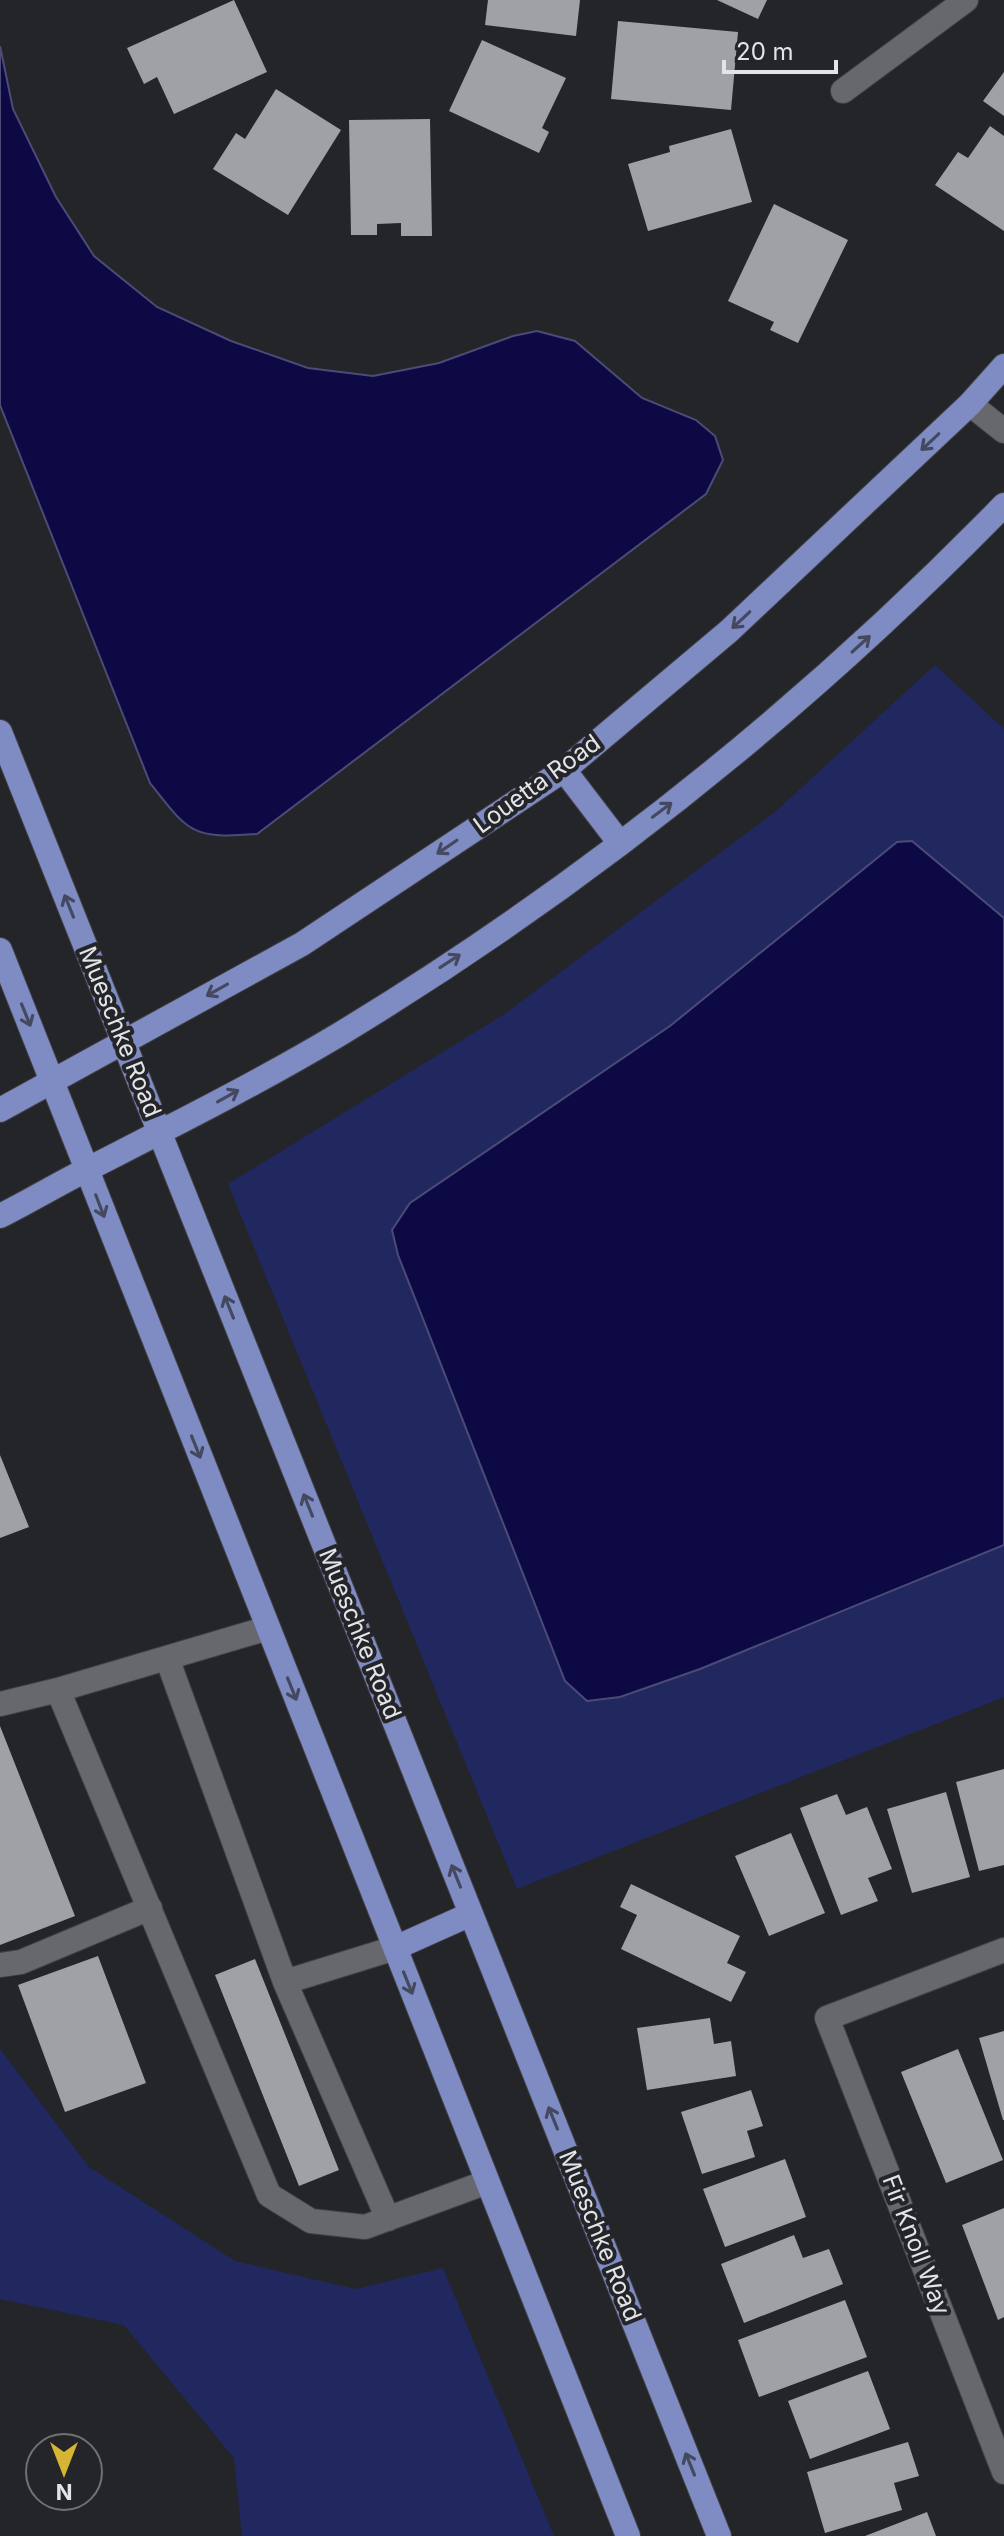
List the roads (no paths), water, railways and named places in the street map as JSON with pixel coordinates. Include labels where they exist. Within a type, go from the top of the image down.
[{"type":"main road","name":"Louetta Road","points":[[0,1110],[302,944],[564,770],[729,631],[970,404],[1004,366]]},
{"type":"main road","points":[[0,1216],[86,1169],[160,1134],[340,1034],[534,906],[759,736],[921,590],[1004,505]]},
{"type":"main road","name":"Mueschke Road","points":[[0,732],[719,2536]]},
{"type":"main road","points":[[564,770],[619,842]]},
{"type":"main road","points":[[0,950],[628,2536]]},
{"type":"main road","points":[[395,1948],[471,1914]]},
{"type":"street","points":[[843,91],[966,0]]},
{"type":"street","points":[[970,404],[1004,431]]},
{"type":"street","points":[[0,1704],[268,1628]]},
{"type":"street","points":[[167,1658],[285,1982],[388,2219]]},
{"type":"street","points":[[58,1690],[269,2195],[311,2221],[365,2227],[487,2182]]},
{"type":"street","points":[[0,1965],[21,1962],[150,1908]]},
{"type":"street","points":[[285,1982],[395,1948]]},
{"type":"street","name":"Fir Knoll Way","points":[[1004,1950],[827,2018],[995,2418],[1004,2472]]}]
